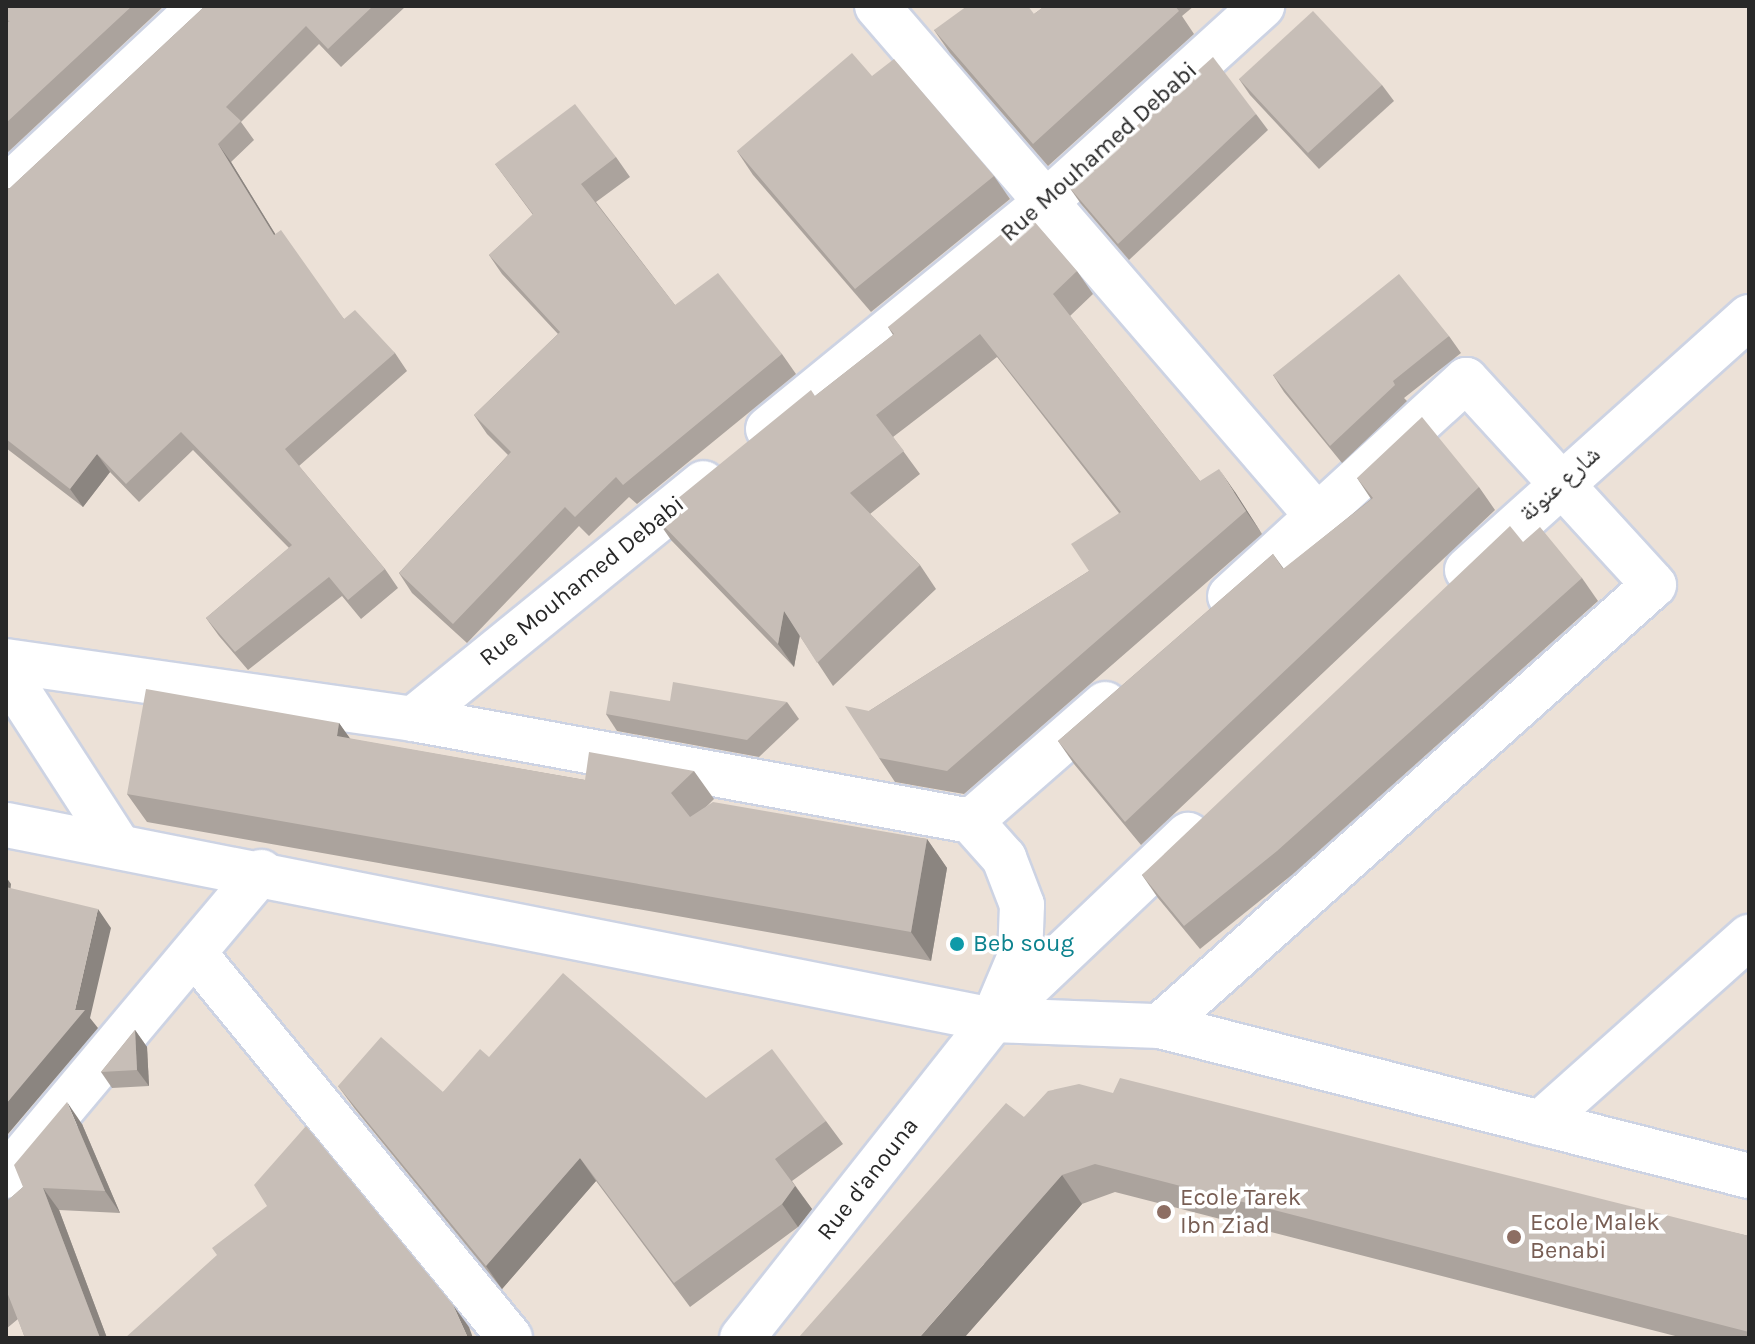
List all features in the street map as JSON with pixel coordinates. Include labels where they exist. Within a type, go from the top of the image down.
[{"type":"street","points":[[6,188],[201,6]]},
{"type":"street","points":[[877,6],[1319,518]]},
{"type":"street","name":"Rue Mouhamed Debabi","points":[[413,719],[1046,202],[1262,6]]},
{"type":"street","name":"شارع عنونة","points":[[1433,603],[1560,483],[1749,317]]},
{"type":"street","points":[[1160,1026],[1654,585],[1466,380],[1319,518],[1199,622]]},
{"type":"street","points":[[6,661],[413,719],[971,821],[1004,858],[1022,905],[1020,956],[993,1020]]},
{"type":"street","points":[[6,672],[119,847]]},
{"type":"street","points":[[971,821],[1139,675]]},
{"type":"street","points":[[993,1020],[1213,812]]},
{"type":"street","points":[[6,825],[261,872],[993,1020],[1160,1026],[1749,1176]]},
{"type":"street","points":[[6,1176],[261,872]]},
{"type":"street","points":[[1540,1123],[1749,937]]},
{"type":"street","points":[[194,953],[510,1338]]},
{"type":"street","name":"Rue d'anouna","points":[[742,1338],[993,1020]]},
{"type":"building","points":[[6,6],[132,6],[6,123],[6,23],[10,21],[6,20]]},
{"type":"building","points":[[205,6],[373,6],[328,49],[306,26],[226,107],[241,121],[218,144],[274,235],[281,230],[344,319],[355,310],[395,353],[285,449],[385,569],[348,600],[329,577],[235,652],[206,618],[292,545],[181,432],[126,484],[97,454],[70,489],[6,439],[6,189]]},
{"type":"building","points":[[967,6],[1028,6],[1034,14],[1045,6],[1175,6],[1179,11],[1033,144],[934,30]]},
{"type":"building","points":[[1313,11],[1382,85],[1308,153],[1239,79]]},
{"type":"building","points":[[852,53],[872,76],[894,59],[994,176],[855,289],[737,151]]},
{"type":"building","points":[[1213,57],[1256,114],[1118,244],[1069,187]]},
{"type":"building","points":[[575,104],[616,157],[581,184],[675,305],[718,273],[782,354],[623,485],[616,477],[575,517],[565,507],[453,624],[399,573],[511,452],[474,415],[560,332],[489,255],[533,214],[495,164]]},
{"type":"building","points":[[1027,213],[1077,271],[1053,294],[1200,481],[1219,469],[1246,511],[947,771],[879,758],[845,706],[869,711],[1089,571],[1071,544],[1121,512],[980,334],[876,415],[904,451],[850,493],[920,565],[817,663],[784,611],[778,644],[655,517],[811,390],[815,396],[894,334],[888,327]]},
{"type":"building","points":[[1399,274],[1449,336],[1393,381],[1395,385],[1330,446],[1273,375]]},
{"type":"building","points":[[1422,417],[1479,487],[1125,822],[1058,741],[1273,554],[1283,569],[1373,498],[1357,478]]},
{"type":"building","points":[[1510,526],[1523,542],[1540,527],[1582,578],[1277,851],[1184,926],[1142,875]]},
{"type":"building","points":[[673,682],[787,702],[747,740],[606,714],[610,691],[670,701]]},
{"type":"building","points":[[146,689],[339,723],[337,736],[585,780],[589,752],[694,771],[671,793],[690,817],[713,802],[927,839],[911,932],[127,794]]},
{"type":"building","points":[[6,887],[98,909],[75,1010],[85,1010],[6,1104]]},
{"type":"building","points":[[563,973],[706,1098],[772,1049],[826,1121],[775,1159],[795,1186],[782,1204],[674,1283],[580,1158],[486,1266],[338,1086],[381,1037],[443,1092],[480,1049],[489,1057]]},
{"type":"building","points":[[135,1030],[137,1070],[101,1072]]},
{"type":"building","points":[[1120,1078],[1749,1236],[1749,1332],[1095,1164],[1062,1175],[919,1338],[799,1337],[1006,1103],[1024,1117],[1048,1091],[1079,1084],[1113,1093]]},
{"type":"building","points":[[67,1102],[105,1191],[43,1188],[100,1338],[25,1338],[6,1293],[6,1202],[23,1187],[14,1165]]},
{"type":"building","points":[[306,1126],[453,1305],[468,1338],[125,1338],[217,1255],[212,1248],[267,1206],[254,1185]]},
{"type":"place","name":"Beb soug","points":[[957,944]]},
{"type":"place","name":"Ecole Tarek Ibn Ziad","points":[[1164,1212]]},
{"type":"place","name":"Ecole Malek Benabi","points":[[1514,1237]]}]
